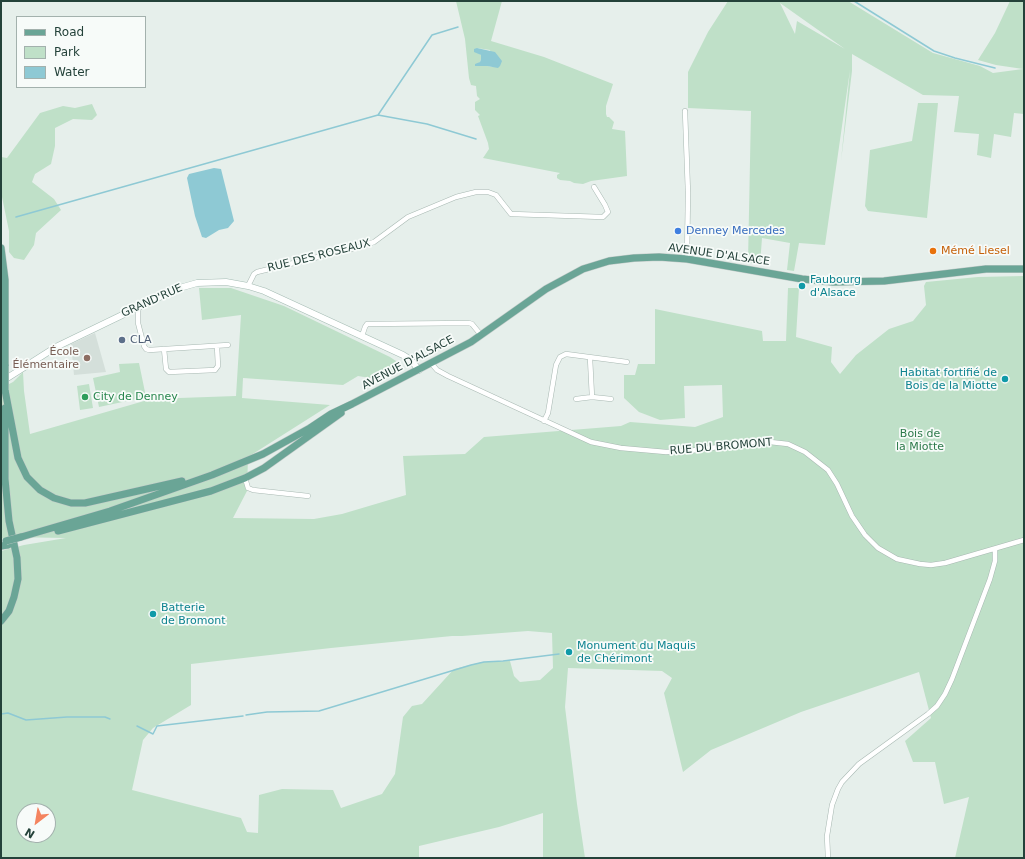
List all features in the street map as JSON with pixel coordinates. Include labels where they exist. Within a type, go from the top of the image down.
[{"type":"main road","points":[[1,248],[5,280],[5,479],[8,522],[17,558],[18,579],[14,597],[8,611],[1,621]]},
{"type":"main road","name":"AVENUE D'ALSACE","points":[[212,475],[263,454],[310,428],[331,414],[419,370],[481,335],[546,289],[582,269],[609,261],[659,257],[687,259],[802,279],[833,282],[884,281],[986,269],[1024,269]]},
{"type":"main road","points":[[1,411],[5,390]]},
{"type":"main road","points":[[5,390],[18,458],[27,477],[40,490],[54,498],[71,503],[85,503],[212,475]]},
{"type":"main road","name":"AVENUE D'ALSACE","points":[[22,539],[211,491],[245,478],[264,468],[352,404]]},
{"type":"main road","points":[[4,544],[110,511],[212,475]]},
{"type":"street","points":[[685,111],[688,193],[687,259]]},
{"type":"street","name":"RUE DES ROSEAUX","points":[[248,286],[254,274],[257,272],[374,242],[408,217],[456,197],[476,192],[488,192],[496,195],[511,214],[603,217],[608,212],[594,187]]},
{"type":"street","name":"GRAND'RUE","points":[[1,382],[56,347],[176,289],[197,283],[226,282],[264,291],[403,355],[412,360],[419,370]]},
{"type":"street","points":[[138,307],[138,323],[145,348],[149,350],[228,345]]},
{"type":"street","points":[[362,336],[367,324],[469,323],[472,324],[481,335]]},
{"type":"street","points":[[164,349],[166,369],[170,372],[215,370],[218,366],[217,346]]},
{"type":"street","points":[[544,420],[548,413],[556,365],[560,358],[566,354],[627,362]]},
{"type":"street","points":[[590,358],[592,396]]},
{"type":"street","name":"RUE DU BROMONT","points":[[431,363],[437,370],[448,376],[591,442],[621,448],[666,452],[689,451],[755,442],[788,444],[805,452],[828,470],[837,484],[852,516],[865,535],[878,548],[897,559],[931,565],[945,563],[1024,540]]},
{"type":"street","points":[[576,399],[592,396],[611,399]]},
{"type":"street","points":[[245,478],[248,488],[253,490],[308,496]]},
{"type":"street","points":[[828,858],[827,836],[832,805],[842,782],[859,764],[928,714],[937,706],[945,694],[990,579],[995,561],[995,548]]},
{"type":"shaded area","name":"École Élémentaire","points":[[95,333],[106,372],[74,375],[71,344]]},
{"type":"green space","points":[[456,1],[502,1],[491,41],[544,57],[613,84],[606,106],[606,114],[607,117],[614,122],[612,129],[625,131],[627,176],[591,181],[583,184],[574,183],[557,178],[557,175],[560,173],[483,158],[489,149],[478,116],[480,115],[475,110],[475,102],[480,99],[477,96],[476,86],[471,85],[469,78],[465,39]],"holes":[[[477,48],[490,50],[493,67],[475,66],[481,59],[481,55],[478,53]]]},
{"type":"green space","points":[[728,1],[848,1],[933,53],[980,66],[993,73],[1023,69],[996,65],[978,60],[995,33],[1010,1],[1024,1],[1024,114],[1014,113],[1011,137],[994,134],[991,158],[977,155],[979,134],[954,132],[959,96],[923,95],[852,54],[852,71],[841,161],[850,70],[825,245],[799,243],[794,271],[787,270],[790,243],[762,238],[760,265],[748,262],[751,111],[688,108],[688,72],[708,32]],"holes":[[[780,3],[845,49],[797,21],[795,34]]]},
{"type":"green space","points":[[918,103],[938,103],[927,218],[868,211],[865,206],[870,150],[912,141]]},
{"type":"green space","points":[[92,104],[97,115],[92,120],[73,119],[55,128],[55,146],[51,164],[35,174],[32,182],[54,199],[61,210],[36,233],[34,245],[24,260],[14,258],[9,252],[9,231],[2,197],[1,157],[7,158],[40,113],[63,106],[75,108]]},
{"type":"green space","name":"Bois de la Miotte","points":[[1024,276],[1024,858],[955,858],[969,797],[944,804],[935,762],[913,762],[905,741],[931,718],[919,672],[801,712],[711,750],[683,772],[664,693],[672,678],[662,671],[568,668],[565,707],[585,858],[543,858],[543,813],[499,827],[419,846],[419,858],[1,858],[1,551],[24,545],[66,538],[8,537],[1,539],[1,388],[13,382],[23,372],[30,434],[151,399],[236,396],[241,315],[202,320],[199,288],[231,288],[284,306],[390,357],[396,361],[397,368],[392,373],[376,379],[358,376],[343,385],[243,378],[242,398],[330,405],[248,457],[247,491],[233,518],[314,519],[342,514],[406,495],[403,456],[465,454],[484,437],[621,426],[630,422],[695,427],[723,417],[722,385],[684,386],[685,418],[660,420],[639,412],[624,398],[624,375],[635,375],[638,364],[655,364],[655,309],[762,331],[763,341],[786,341],[788,288],[799,288],[796,337],[832,347],[831,362],[840,374],[856,355],[889,329],[913,321],[926,305],[924,286],[926,282],[978,277]],"holes":[[[528,631],[552,633],[553,668],[540,680],[520,682],[514,676],[510,661],[482,662],[454,669],[422,704],[412,706],[403,717],[395,774],[382,794],[341,808],[333,790],[282,789],[259,795],[258,833],[247,832],[241,818],[132,790],[143,740],[153,728],[191,705],[191,664],[452,636]]]},
{"type":"green space","points":[[139,363],[146,397],[99,407],[93,378],[120,372],[119,364]]},
{"type":"green space","name":"City de Denney","points":[[89,384],[93,408],[80,410],[77,386]]},
{"type":"water","points":[[477,48],[495,52],[502,61],[500,66],[498,68],[475,66],[475,64],[480,62],[481,59],[481,55],[474,52],[474,49]]},
{"type":"water","points":[[214,168],[221,169],[234,221],[228,228],[219,230],[206,238],[202,237],[195,216],[187,178],[189,174]]},
{"type":"waterway","points":[[854,1],[934,51],[995,68]]},
{"type":"waterway","points":[[378,115],[432,35],[458,27]]},
{"type":"waterway","points":[[16,217],[378,115],[427,124],[476,139]]},
{"type":"waterway","points":[[246,715],[267,712],[319,711],[471,665],[484,662],[559,654]]},
{"type":"waterway","points":[[1,714],[8,713],[26,720],[67,717],[105,717],[110,719]]},
{"type":"waterway","points":[[137,726],[153,734],[157,726],[243,716]]},
{"type":"place","name":"Denney Mercedes","points":[[678,231]]},
{"type":"place","name":"Mémé Liesel","points":[[933,251]]},
{"type":"place","name":"Faubourg d'Alsace","points":[[802,286]]},
{"type":"place","name":"CLA","points":[[122,340]]},
{"type":"place","name":"École Élémentaire","points":[[87,358]]},
{"type":"place","name":"Habitat fortifié de Bois de la Miotte","points":[[1005,379]]},
{"type":"place","name":"City de Denney","points":[[85,397]]},
{"type":"place","name":"Batterie de Bromont","points":[[153,614]]},
{"type":"place","name":"Monument du Maquis de Chérimont","points":[[569,652]]}]
